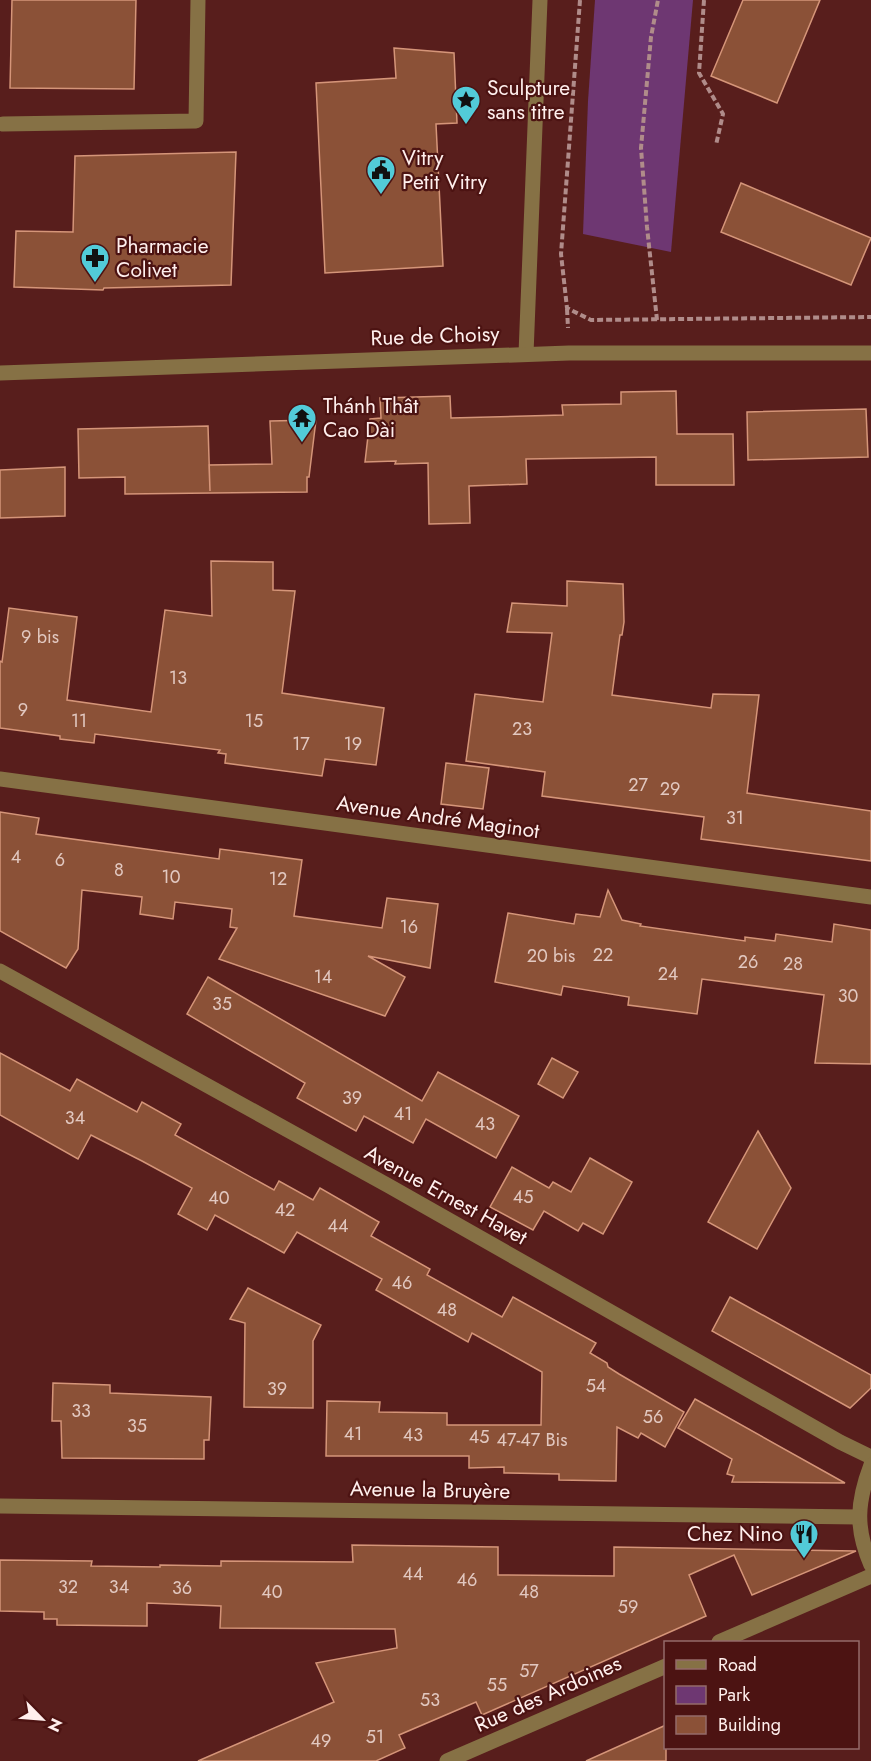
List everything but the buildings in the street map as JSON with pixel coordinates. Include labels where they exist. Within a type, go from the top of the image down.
[{"type":"street","points":[[3,124],[196,121],[198,0]]},
{"type":"street","points":[[526,354],[540,0]]},
{"type":"street","name":"Rue de Choisy","points":[[0,373],[526,354],[871,353]]},
{"type":"street","name":"Avenue André Maginot","points":[[0,779],[871,897]]},
{"type":"street","name":"Avenue Ernest Havet","points":[[0,971],[389,1186],[840,1442],[871,1457]]},
{"type":"street","points":[[871,1465],[862,1489],[859,1517],[863,1547],[871,1565]]},
{"type":"street","name":"Avenue la Bruyère","points":[[0,1506],[859,1517]]},
{"type":"street","points":[[721,1641],[871,1576]]},
{"type":"street","name":"Rue des Ardoines","points":[[447,1761],[664,1667]]},
{"type":"path","points":[[580,0],[561,254],[567,308],[591,320],[871,317]]},
{"type":"path","points":[[657,320],[641,148],[651,37],[658,0]]},
{"type":"path","points":[[704,0],[699,73],[723,114],[716,144]]},
{"type":"green space","points":[[595,0],[693,0],[671,252],[583,234],[588,101]]},
{"type":"place","name":"Sculpture sans titre","points":[[466,126]]},
{"type":"place","name":"Vitry Petit Vitry","points":[[381,196]]},
{"type":"place","name":"Pharmacie Colivet","points":[[95,284]]},
{"type":"place","name":"Thánh Thât Cao Dài","points":[[302,444]]},
{"type":"place","name":"Chez Nino","points":[[804,1560]]}]
